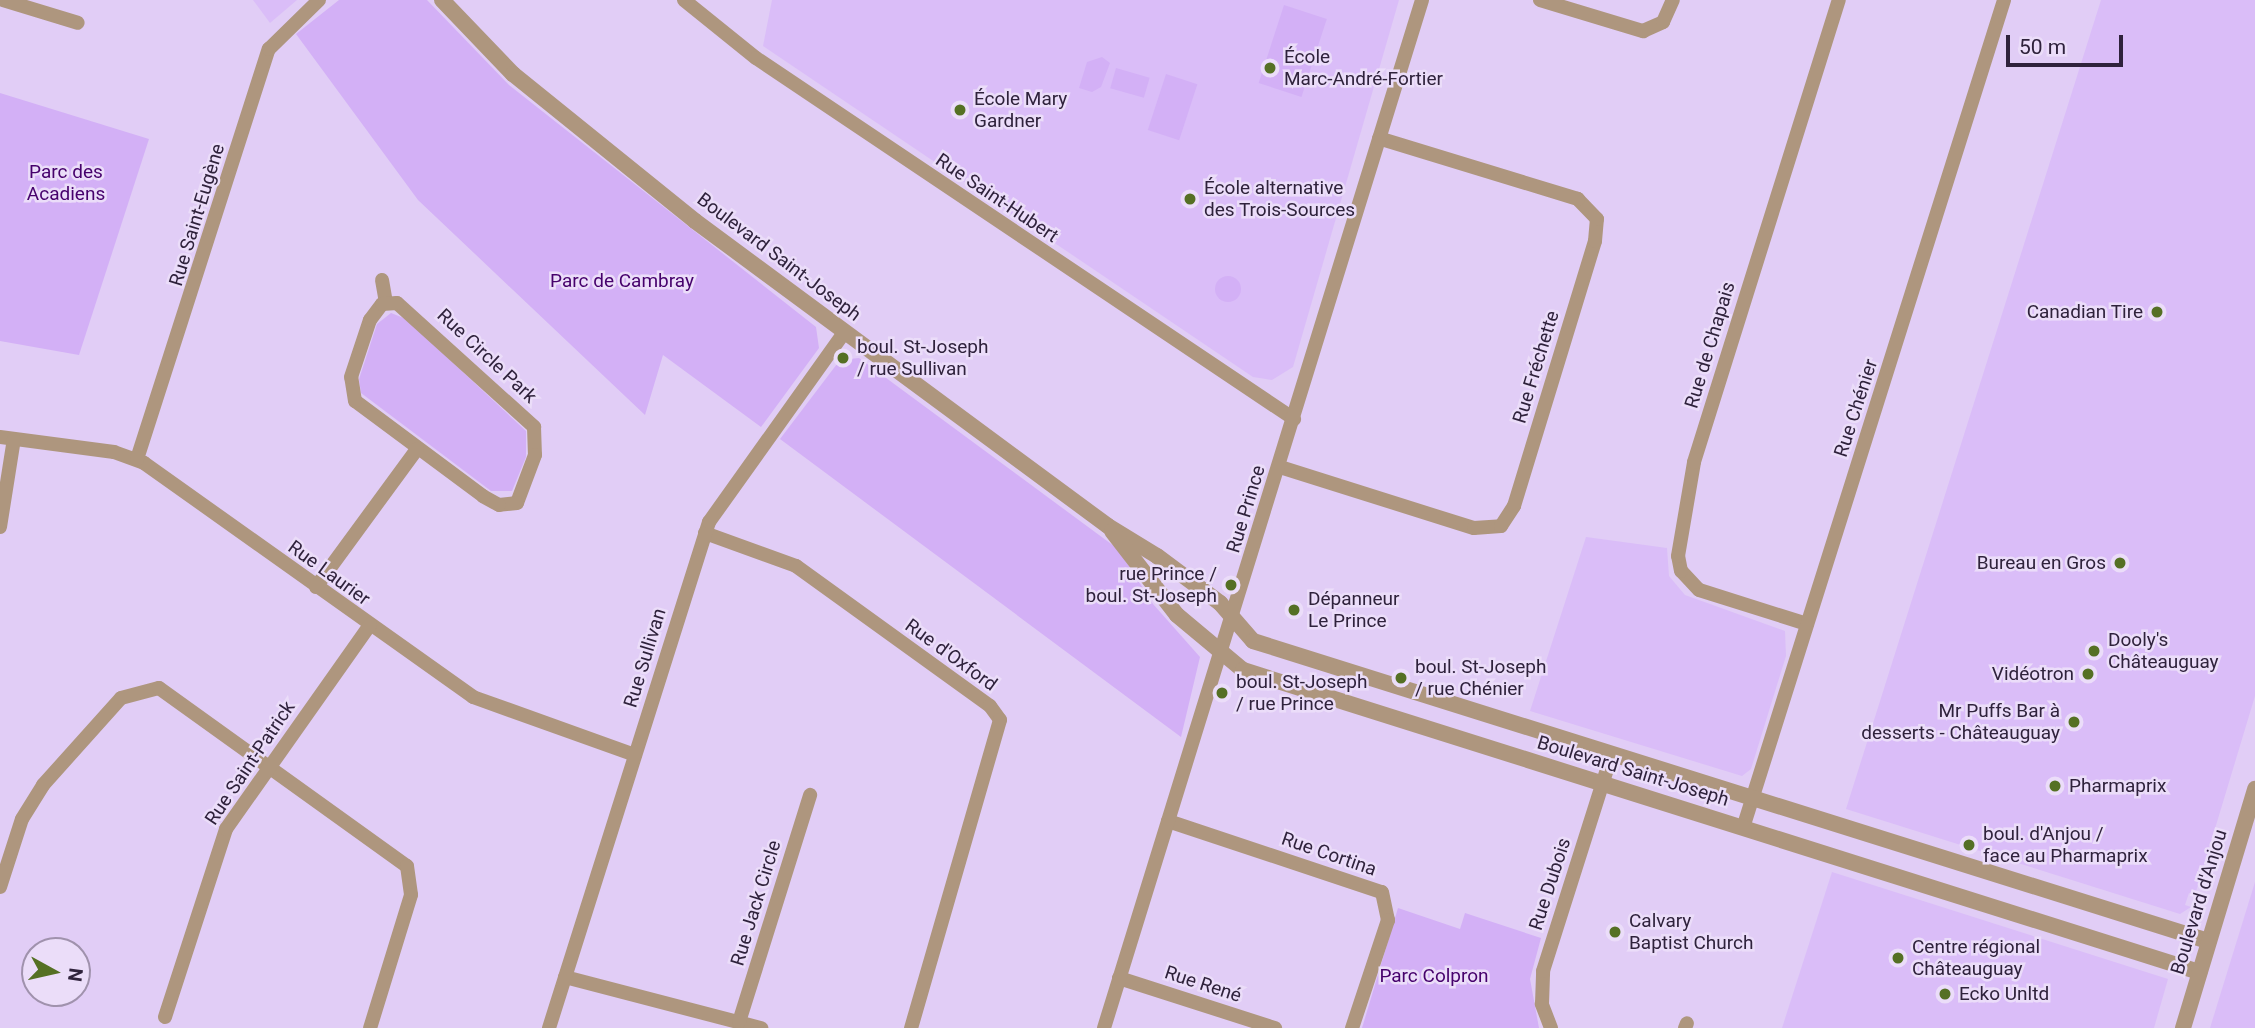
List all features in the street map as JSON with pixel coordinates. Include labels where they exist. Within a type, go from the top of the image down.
[{"type":"street","points":[[3,0],[78,23]]},
{"type":"street","name":"Rue Saint-Eugène","points":[[137,459],[269,49],[320,0]]},
{"type":"street","name":"Boulevard Saint-Joseph","points":[[442,0],[544,99],[844,333],[1108,526],[1157,555],[1253,641],[2208,941]]},
{"type":"street","name":"Rue Saint-Hubert","points":[[684,0],[756,58],[1294,419]]},
{"type":"street","name":"Rue Prince","points":[[1104,1028],[1280,467],[1422,0]]},
{"type":"street","points":[[1540,0],[1643,31],[1663,22],[1673,0]]},
{"type":"street","name":"Rue de Chapais","points":[[1807,624],[1699,590],[1681,570],[1678,555],[1694,462],[1839,0]]},
{"type":"street","name":"Rue Chénier","points":[[1743,828],[2004,0]]},
{"type":"street","name":"Rue Fréchette","points":[[1280,467],[1474,528],[1501,526],[1514,506],[1595,241],[1597,219],[1578,199],[1380,138]]},
{"type":"street","points":[[382,280],[386,303]]},
{"type":"street","name":"Rue Circle Park","points":[[386,303],[408,309],[515,407],[537,441],[524,495],[506,506],[418,449],[358,404],[351,390],[370,320],[386,303]]},
{"type":"street","name":"Rue Sullivan","points":[[549,1028],[705,533],[723,497],[844,333]]},
{"type":"street","points":[[0,527],[7,438]]},
{"type":"street","name":"Rue Laurier","points":[[7,438],[137,459],[484,703],[635,755]]},
{"type":"street","points":[[316,587],[418,449]]},
{"type":"street","name":"Boulevard Saint-Joseph","points":[[1108,526],[1166,602],[1219,655],[1242,670],[2199,972]]},
{"type":"street","name":"Rue d'Oxford","points":[[705,533],[796,566],[990,706],[1000,720],[911,1028]]},
{"type":"street","name":"Rue Saint-Patrick","points":[[165,1017],[226,829],[269,764],[370,625]]},
{"type":"street","points":[[0,887],[32,800],[129,692],[152,687],[168,692],[269,764],[410,872],[411,895],[370,1028]]},
{"type":"street","name":"Rue Dubois","points":[[1551,1028],[1541,999],[1543,971],[1612,754]]},
{"type":"street","name":"Rue Jack Circle","points":[[740,1022],[810,795]]},
{"type":"street","name":"Boulevard d'Anjou","points":[[2183,1028],[2254,797]]},
{"type":"street","name":"Rue Cortina","points":[[1168,821],[1382,892],[1388,920],[1352,1028]]},
{"type":"street","points":[[1841,859],[1851,828]]},
{"type":"street","points":[[2049,924],[2059,894]]},
{"type":"street","points":[[565,976],[761,1028]]},
{"type":"street","name":"Rue René","points":[[1119,978],[1275,1028]]},
{"type":"shaded area","points":[[253,0],[297,0],[270,23]]},
{"type":"shaded area","points":[[772,0],[1399,0],[1293,367],[1272,380],[1253,377],[763,46]]},
{"type":"shaded area","points":[[2101,0],[2255,0],[2255,696],[2195,895],[2189,893],[2185,905],[2191,907],[2180,914],[1846,809]]},
{"type":"shaded area","points":[[1586,537],[1667,548],[1669,576],[1685,595],[1785,631],[1786,656],[1751,769],[1742,776],[1530,711]]},
{"type":"shaded area","points":[[1832,872],[2168,979],[2154,1028],[1782,1028]]},
{"type":"shaded area","points":[[2255,882],[2255,1028],[2210,1028]]},
{"type":"green space","name":"Parc de Cambray","points":[[339,0],[427,0],[509,85],[816,327],[819,348],[761,427],[663,355],[645,415],[418,200],[296,34]]},
{"type":"green space","points":[[1284,5],[1327,19],[1301,97],[1259,83]]},
{"type":"green space","points":[[1102,57],[1110,63],[1101,87],[1092,92],[1079,88],[1087,62]]},
{"type":"green space","points":[[1116,68],[1150,78],[1144,98],[1110,88]]},
{"type":"green space","points":[[1166,74],[1197,84],[1179,140],[1148,130]]},
{"type":"green space","name":"Parc des Acadiens","points":[[0,93],[149,139],[79,355],[0,341]]},
{"type":"green space","points":[[1228,276],[1237,280],[1241,289],[1237,298],[1228,302],[1219,298],[1215,289],[1219,280]]},
{"type":"green space","points":[[391,313],[406,319],[526,431],[526,457],[512,491],[491,491],[361,393],[359,379],[377,324]]},
{"type":"green space","points":[[859,358],[1118,549],[1153,604],[1200,657],[1181,737],[780,439],[840,360]]},
{"type":"green space","name":"Parc Colpron","points":[[1398,908],[1460,929],[1465,913],[1541,938],[1530,979],[1539,1028],[1362,1028]]},
{"type":"place","name":"École Marc-André-Fortier","points":[[1270,68]]},
{"type":"place","name":"École Mary Gardner","points":[[960,110]]},
{"type":"place","name":"École alternative des Trois-Sources","points":[[1190,199]]},
{"type":"place","name":"Canadian Tire","points":[[2157,312]]},
{"type":"place","name":"boul. St-Joseph / rue Sullivan","points":[[843,358]]},
{"type":"place","name":"Bureau en Gros","points":[[2120,563]]},
{"type":"place","name":"rue Prince / boul. St-Joseph","points":[[1231,585]]},
{"type":"place","name":"Dépanneur Le Prince","points":[[1294,610]]},
{"type":"place","name":"Dooly's Châteauguay","points":[[2094,651]]},
{"type":"place","name":"Vidéotron","points":[[2088,674]]},
{"type":"place","name":"boul. St-Joseph / rue Chénier","points":[[1401,678]]},
{"type":"place","name":"boul. St-Joseph / rue Prince","points":[[1222,693]]},
{"type":"place","name":"Mr Puffs Bar à desserts - Châteauguay","points":[[2074,722]]},
{"type":"place","name":"Pharmaprix","points":[[2055,786]]},
{"type":"place","name":"boul. d'Anjou / face au Pharmaprix","points":[[1969,845]]},
{"type":"place","name":"Calvary Baptist Church","points":[[1615,932]]},
{"type":"place","name":"Centre régional Châteauguay","points":[[1898,958]]},
{"type":"place","name":"Ecko Unltd","points":[[1945,994]]}]
